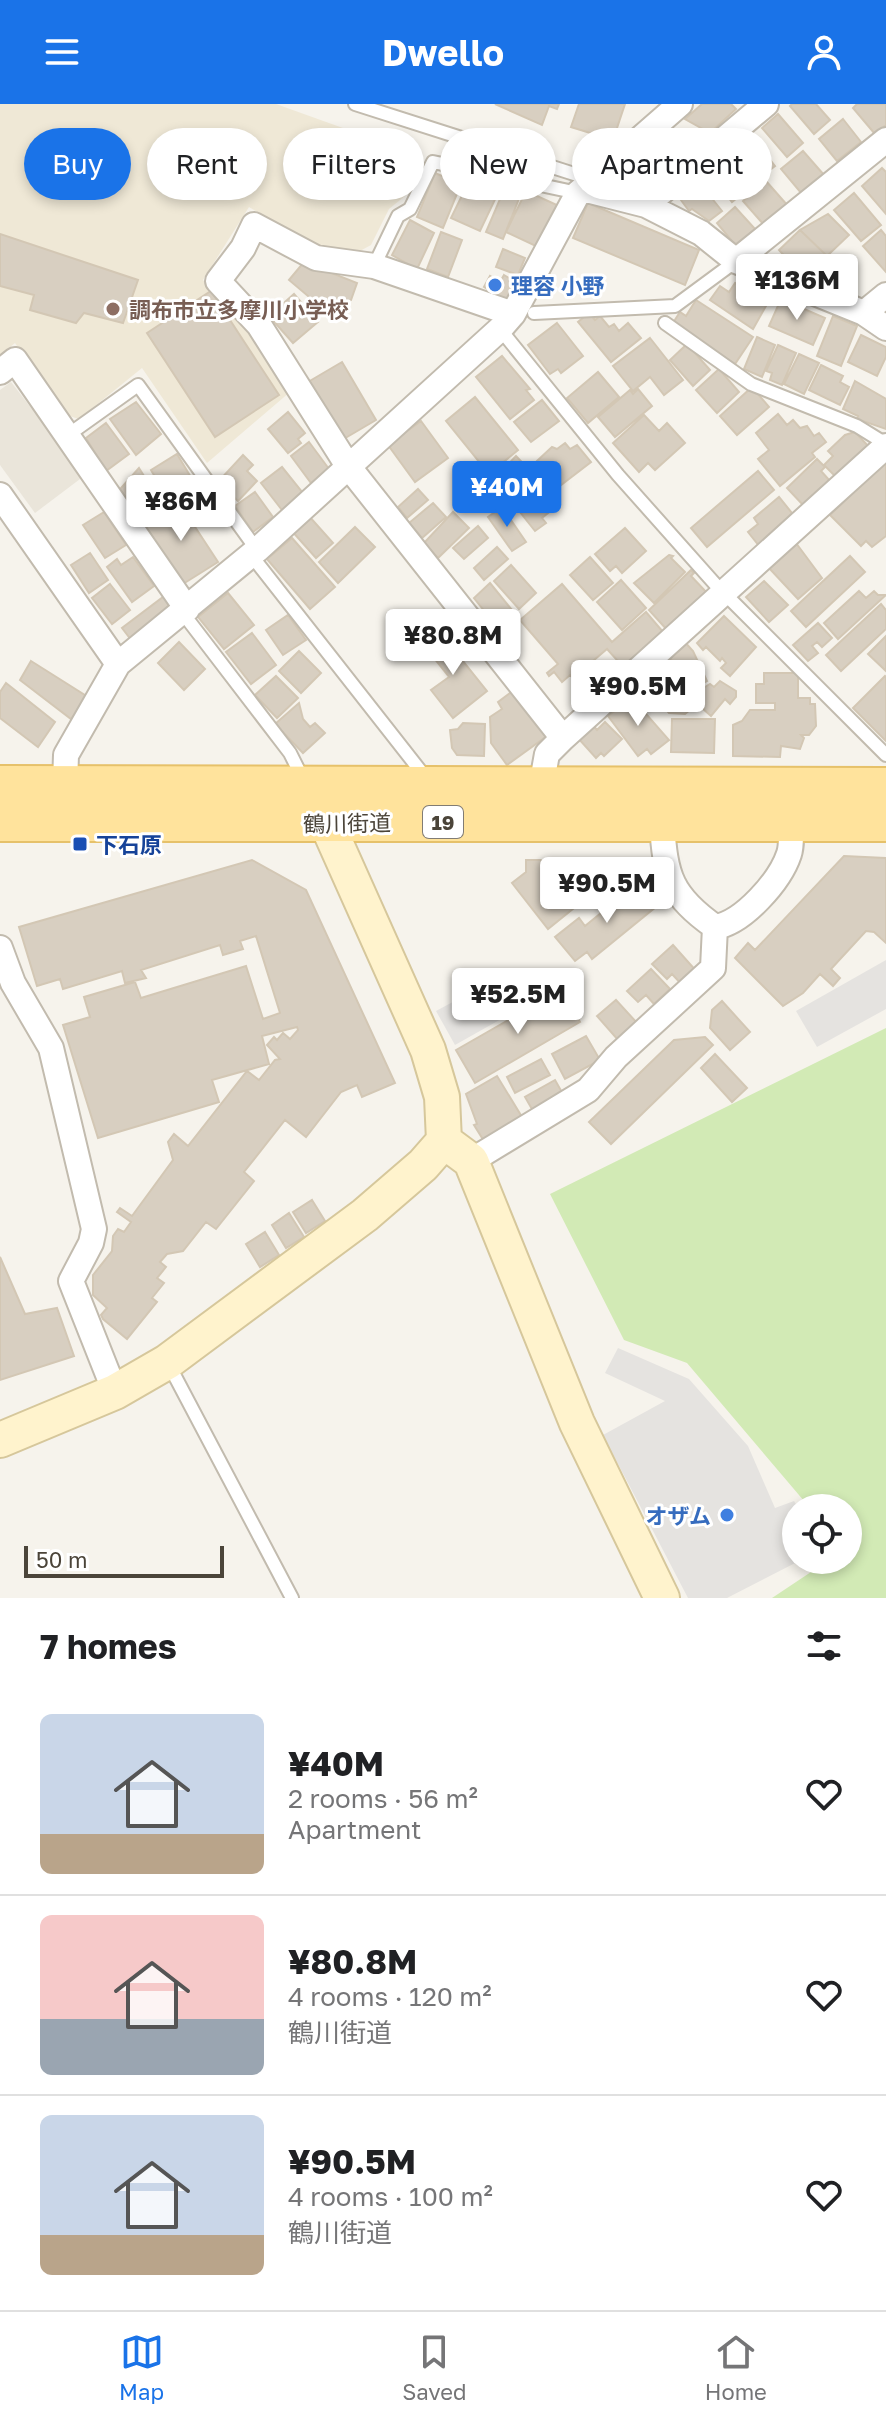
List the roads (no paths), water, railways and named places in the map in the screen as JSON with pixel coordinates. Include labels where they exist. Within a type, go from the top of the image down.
[{"type":"main road","name":"鶴川街道","points":[[0,785],[65,784],[316,804],[662,823],[790,805],[886,787]]},
{"type":"main road","name":"鶴川街道","points":[[0,822],[316,804],[430,784],[541,787],[790,805],[886,822]]},
{"type":"street","points":[[646,205],[766,104]]},
{"type":"street","points":[[647,128],[670,107]]},
{"type":"street","points":[[736,261],[886,140]]},
{"type":"street","points":[[65,784],[66,755],[118,664],[254,552],[516,319],[577,200]]},
{"type":"street","points":[[629,200],[646,205],[701,233],[736,261],[864,313],[886,328]]},
{"type":"street","points":[[516,319],[374,266],[316,258],[254,225],[243,248],[218,281],[259,325],[348,466],[563,738]]},
{"type":"street","points":[[864,313],[886,295]]},
{"type":"street","points":[[0,372],[15,360],[185,611]]},
{"type":"street","points":[[541,787],[547,754],[563,738],[886,445]]},
{"type":"street","points":[[0,495],[118,664]]},
{"type":"street","points":[[316,804],[428,1050],[457,1151],[577,1423],[662,1598]]},
{"type":"street","points":[[662,823],[664,862],[673,889],[692,910],[715,927],[729,925],[777,875],[790,853],[790,805]]},
{"type":"street","points":[[0,1440],[115,1392],[167,1362],[353,1225],[423,1165],[588,1090],[616,1057],[713,968],[715,927]]},
{"type":"street","points":[[0,948],[13,983],[51,1048],[94,1229],[91,1243],[71,1281],[115,1392]]},
{"type":"lane","points":[[355,104],[572,183]]},
{"type":"lane","points":[[374,266],[398,216],[410,209],[433,162],[572,185]]},
{"type":"lane","points":[[736,261],[675,306],[516,319],[618,475],[724,593],[886,755]]},
{"type":"lane","points":[[665,323],[751,384],[857,426],[886,445]]},
{"type":"lane","points":[[68,435],[138,385],[254,552],[430,784]]},
{"type":"lane","points":[[185,611],[290,753],[316,804]]},
{"type":"lane","points":[[167,1362],[292,1598]]},
{"type":"place","name":"理容 小野","points":[[495,285]]},
{"type":"place","name":"調布市立多摩川小学校","points":[[113,309]]},
{"type":"place","name":"下石原","points":[[80,844]]},
{"type":"place","name":"オザム","points":[[727,1515]]}]
